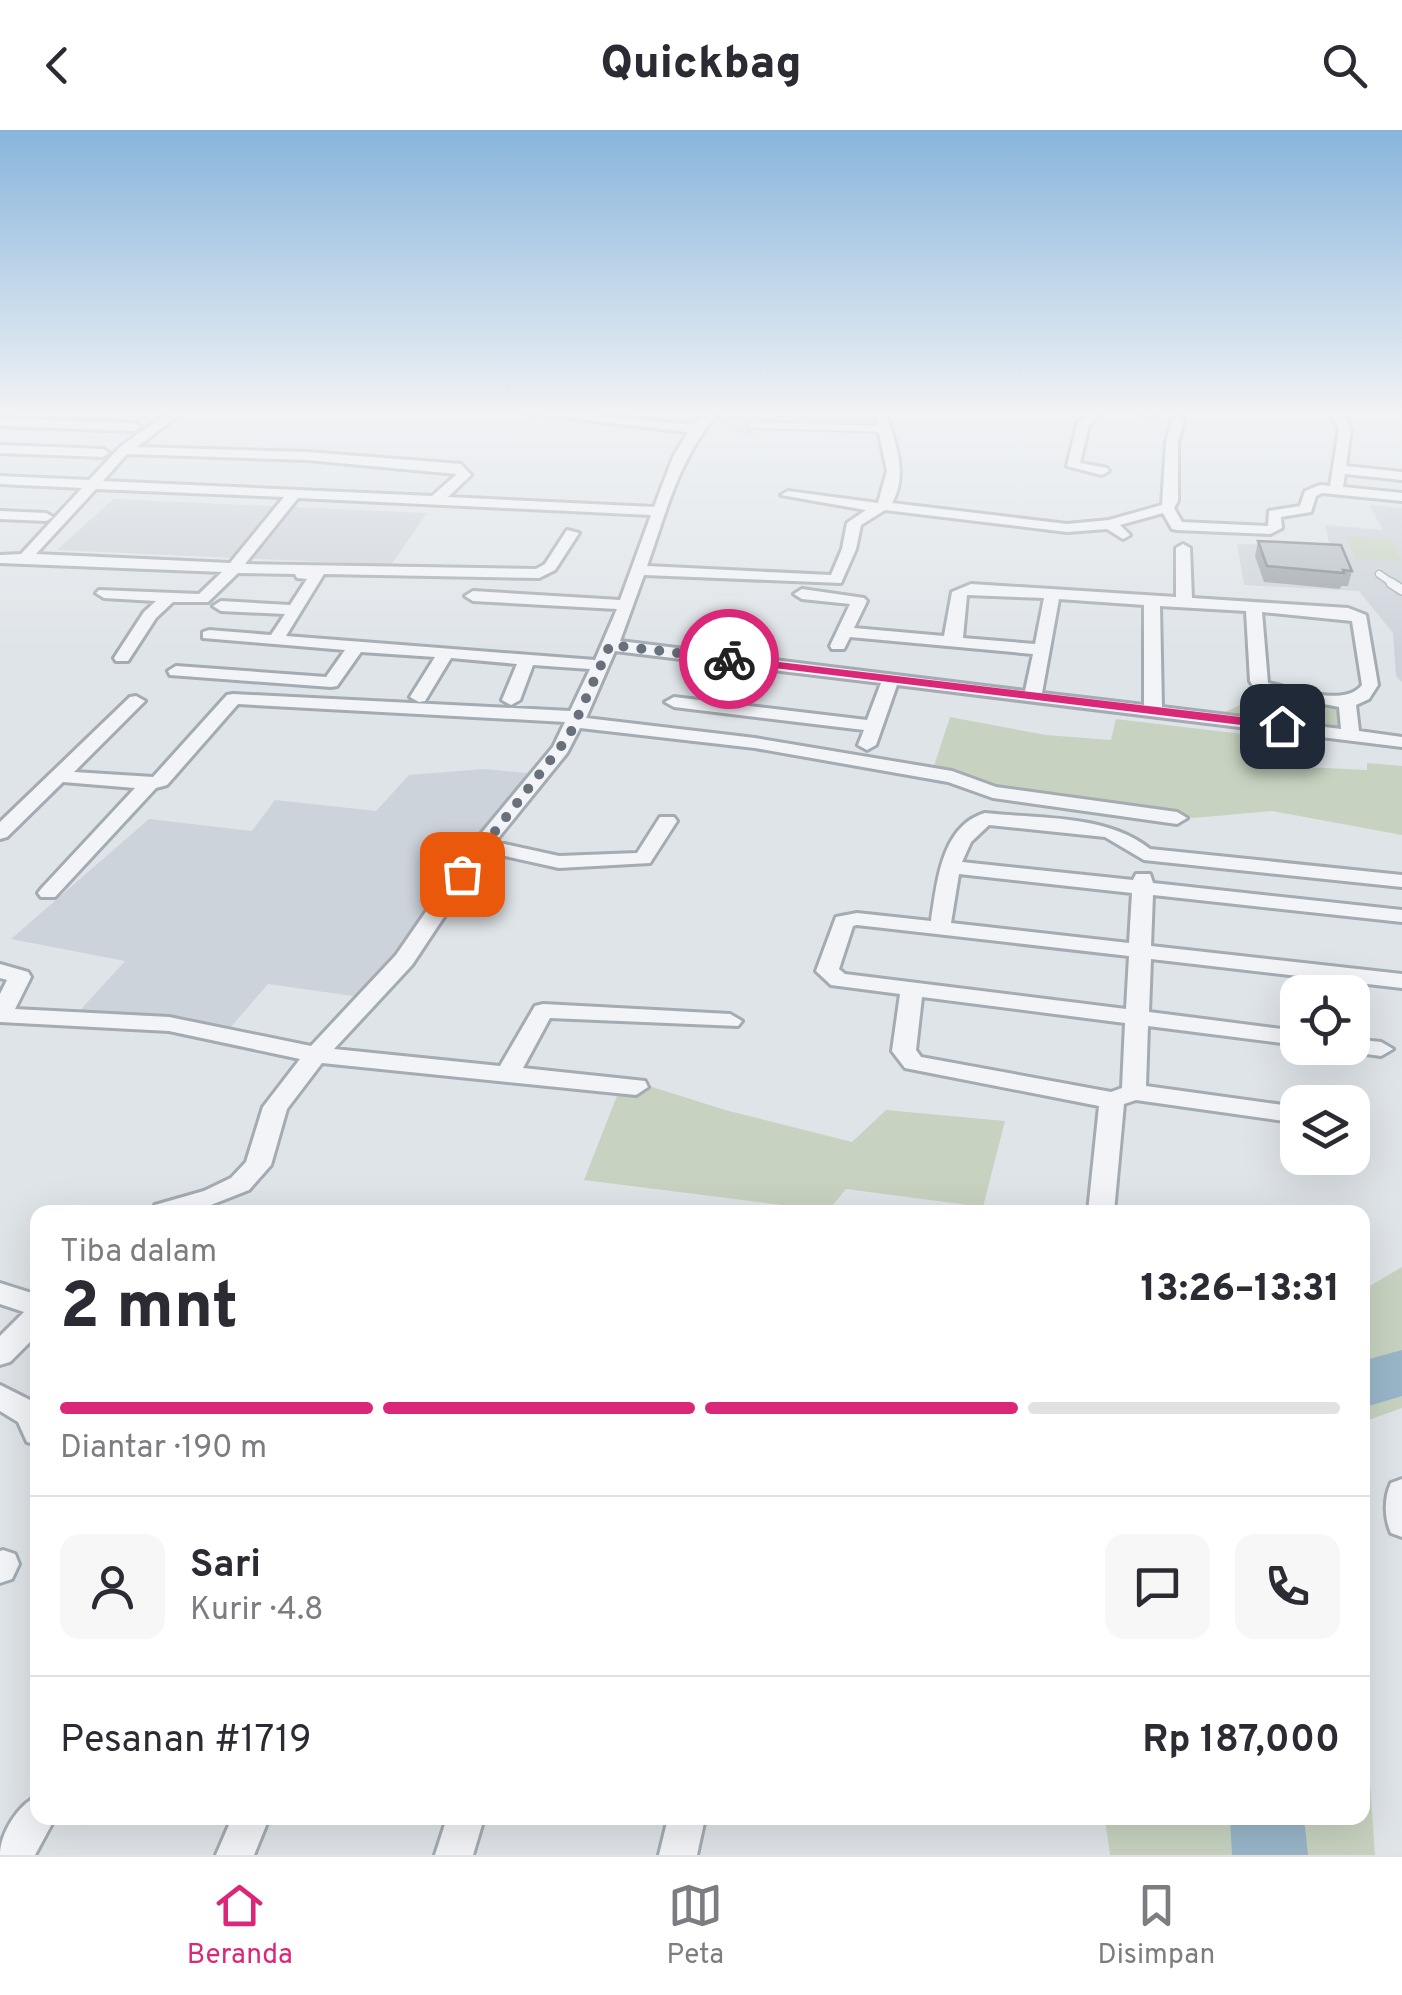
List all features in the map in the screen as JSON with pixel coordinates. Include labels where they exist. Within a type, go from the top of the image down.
[{"type":"street","points":[[26,558],[84,492]]},
{"type":"street","points":[[216,492],[659,511]]},
{"type":"street","points":[[433,503],[445,492]]},
{"type":"street","points":[[188,1205],[240,1184],[258,1164],[275,1107],[316,1055],[404,960],[482,845],[552,761],[577,719],[610,645],[666,492]]},
{"type":"street","points":[[638,570],[831,582],[840,578],[854,523],[881,507],[892,492]]},
{"type":"street","points":[[1167,508],[1172,492]]},
{"type":"street","points":[[1167,508],[1177,526],[1274,530],[1274,514],[1302,510],[1313,492]]},
{"type":"street","points":[[1365,492],[1402,496]]},
{"type":"street","points":[[788,495],[1067,528],[1110,524],[1167,508]]},
{"type":"street","points":[[104,592],[207,598],[240,570],[292,496]]},
{"type":"street","points":[[0,515],[46,516]]},
{"type":"street","points":[[1110,524],[1123,536]]},
{"type":"street","points":[[240,570],[538,574],[550,567],[572,534]]},
{"type":"street","points":[[1183,548],[1184,600]]},
{"type":"street","points":[[2,552],[26,558],[317,575],[276,640]]},
{"type":"street","points":[[803,580],[798,594],[859,600],[838,646]]},
{"type":"street","points":[[956,640],[952,636],[960,592],[1184,600],[1348,613],[1360,618],[1370,685],[1363,695],[1347,704],[1262,687],[1258,681],[1254,606]]},
{"type":"street","points":[[1034,695],[1054,593]]},
{"type":"street","points":[[474,596],[626,605]]},
{"type":"street","points":[[122,658],[150,615],[168,598]]},
{"type":"street","points":[[1152,599],[1153,710]]},
{"type":"street","points":[[221,606],[297,610]]},
{"type":"street","points":[[854,633],[1042,650]]},
{"type":"street","points":[[209,635],[601,665]]},
{"type":"street","points":[[610,645],[1402,742]]},
{"type":"street","points":[[176,671],[330,682],[356,648]]},
{"type":"street","points":[[419,698],[446,654]]},
{"type":"street","points":[[512,700],[527,660]]},
{"type":"street","points":[[867,746],[892,679]]},
{"type":"street","points":[[62,776],[149,784],[160,781],[233,699],[577,719],[756,743],[952,777],[994,792],[1177,818]]},
{"type":"street","points":[[0,833],[136,700]]},
{"type":"street","points":[[674,702],[874,726]]},
{"type":"street","points":[[1347,704],[1350,734]]},
{"type":"street","points":[[48,893],[149,784]]},
{"type":"street","points":[[940,928],[957,842],[968,829],[985,819],[1110,832],[1128,840],[1144,854],[1402,881]]},
{"type":"street","points":[[482,845],[559,862],[644,860],[667,821]]},
{"type":"street","points":[[1102,1205],[1137,1018],[1144,854]]},
{"type":"street","points":[[952,867],[1402,916]]},
{"type":"street","points":[[1280,1036],[839,980],[827,971],[844,922],[856,918],[1402,981]]},
{"type":"street","points":[[0,971],[20,977],[0,1015],[169,1024],[316,1055],[636,1088]]},
{"type":"street","points":[[912,989],[904,1051],[913,1063],[1123,1096],[1280,1113]]},
{"type":"street","points":[[506,1076],[543,1011],[730,1020]]},
{"type":"street","points":[[1370,1048],[1381,1049]]},
{"type":"street","points":[[0,1293],[30,1303]]},
{"type":"street","points":[[0,1354],[30,1323]]},
{"type":"street","points":[[0,1397],[30,1414]]},
{"type":"street","points":[[1402,1492],[1402,1523]]},
{"type":"street","points":[[14,1855],[32,1825]]},
{"type":"street","points":[[235,1855],[248,1825]]},
{"type":"street","points":[[454,1855],[464,1825]]},
{"type":"street","points":[[678,1855],[685,1825]]},
{"type":"lane","points":[[1379,574],[1402,590]]},
{"type":"shaded area","points":[[113,499],[427,513],[391,565],[57,550]]},
{"type":"shaded area","points":[[1369,505],[1402,508],[1402,682],[1396,676],[1393,633],[1359,591],[1244,585],[1237,544],[1330,546],[1325,525],[1383,530]]},
{"type":"shaded area","points":[[484,769],[536,774],[382,1000],[268,984],[224,1035],[74,1017],[125,961],[11,939],[149,819],[252,831],[275,800],[376,811],[409,775]]},
{"type":"green space","points":[[1345,536],[1390,538],[1402,561],[1356,559]]},
{"type":"green space","points":[[1271,691],[1347,703],[1350,734],[1214,717]]},
{"type":"green space","points":[[950,717],[1046,735],[1111,740],[1116,719],[1276,738],[1284,766],[1367,770],[1367,763],[1402,766],[1402,835],[1272,811],[1193,818],[954,785],[932,772]]},
{"type":"green space","points":[[624,1078],[725,1110],[852,1142],[886,1110],[1005,1121],[984,1205],[846,1189],[833,1205],[781,1205],[584,1180]]},
{"type":"green space","points":[[1402,1267],[1402,1408],[1370,1419],[1370,1286]]},
{"type":"green space","points":[[1370,1782],[1375,1855],[1110,1855],[1106,1825],[1370,1825]]},
{"type":"building","points":[[1258,541],[1341,545],[1352,571],[1267,566]]},
{"type":"waterway","points":[[1370,1383],[1402,1373]]},
{"type":"waterway","points":[[1268,1825],[1270,1855]]},
{"type":"way so far","points":[[462,874],[569,736],[610,645],[729,659]]},
{"type":"route","points":[[729,659],[1282,726]]}]
